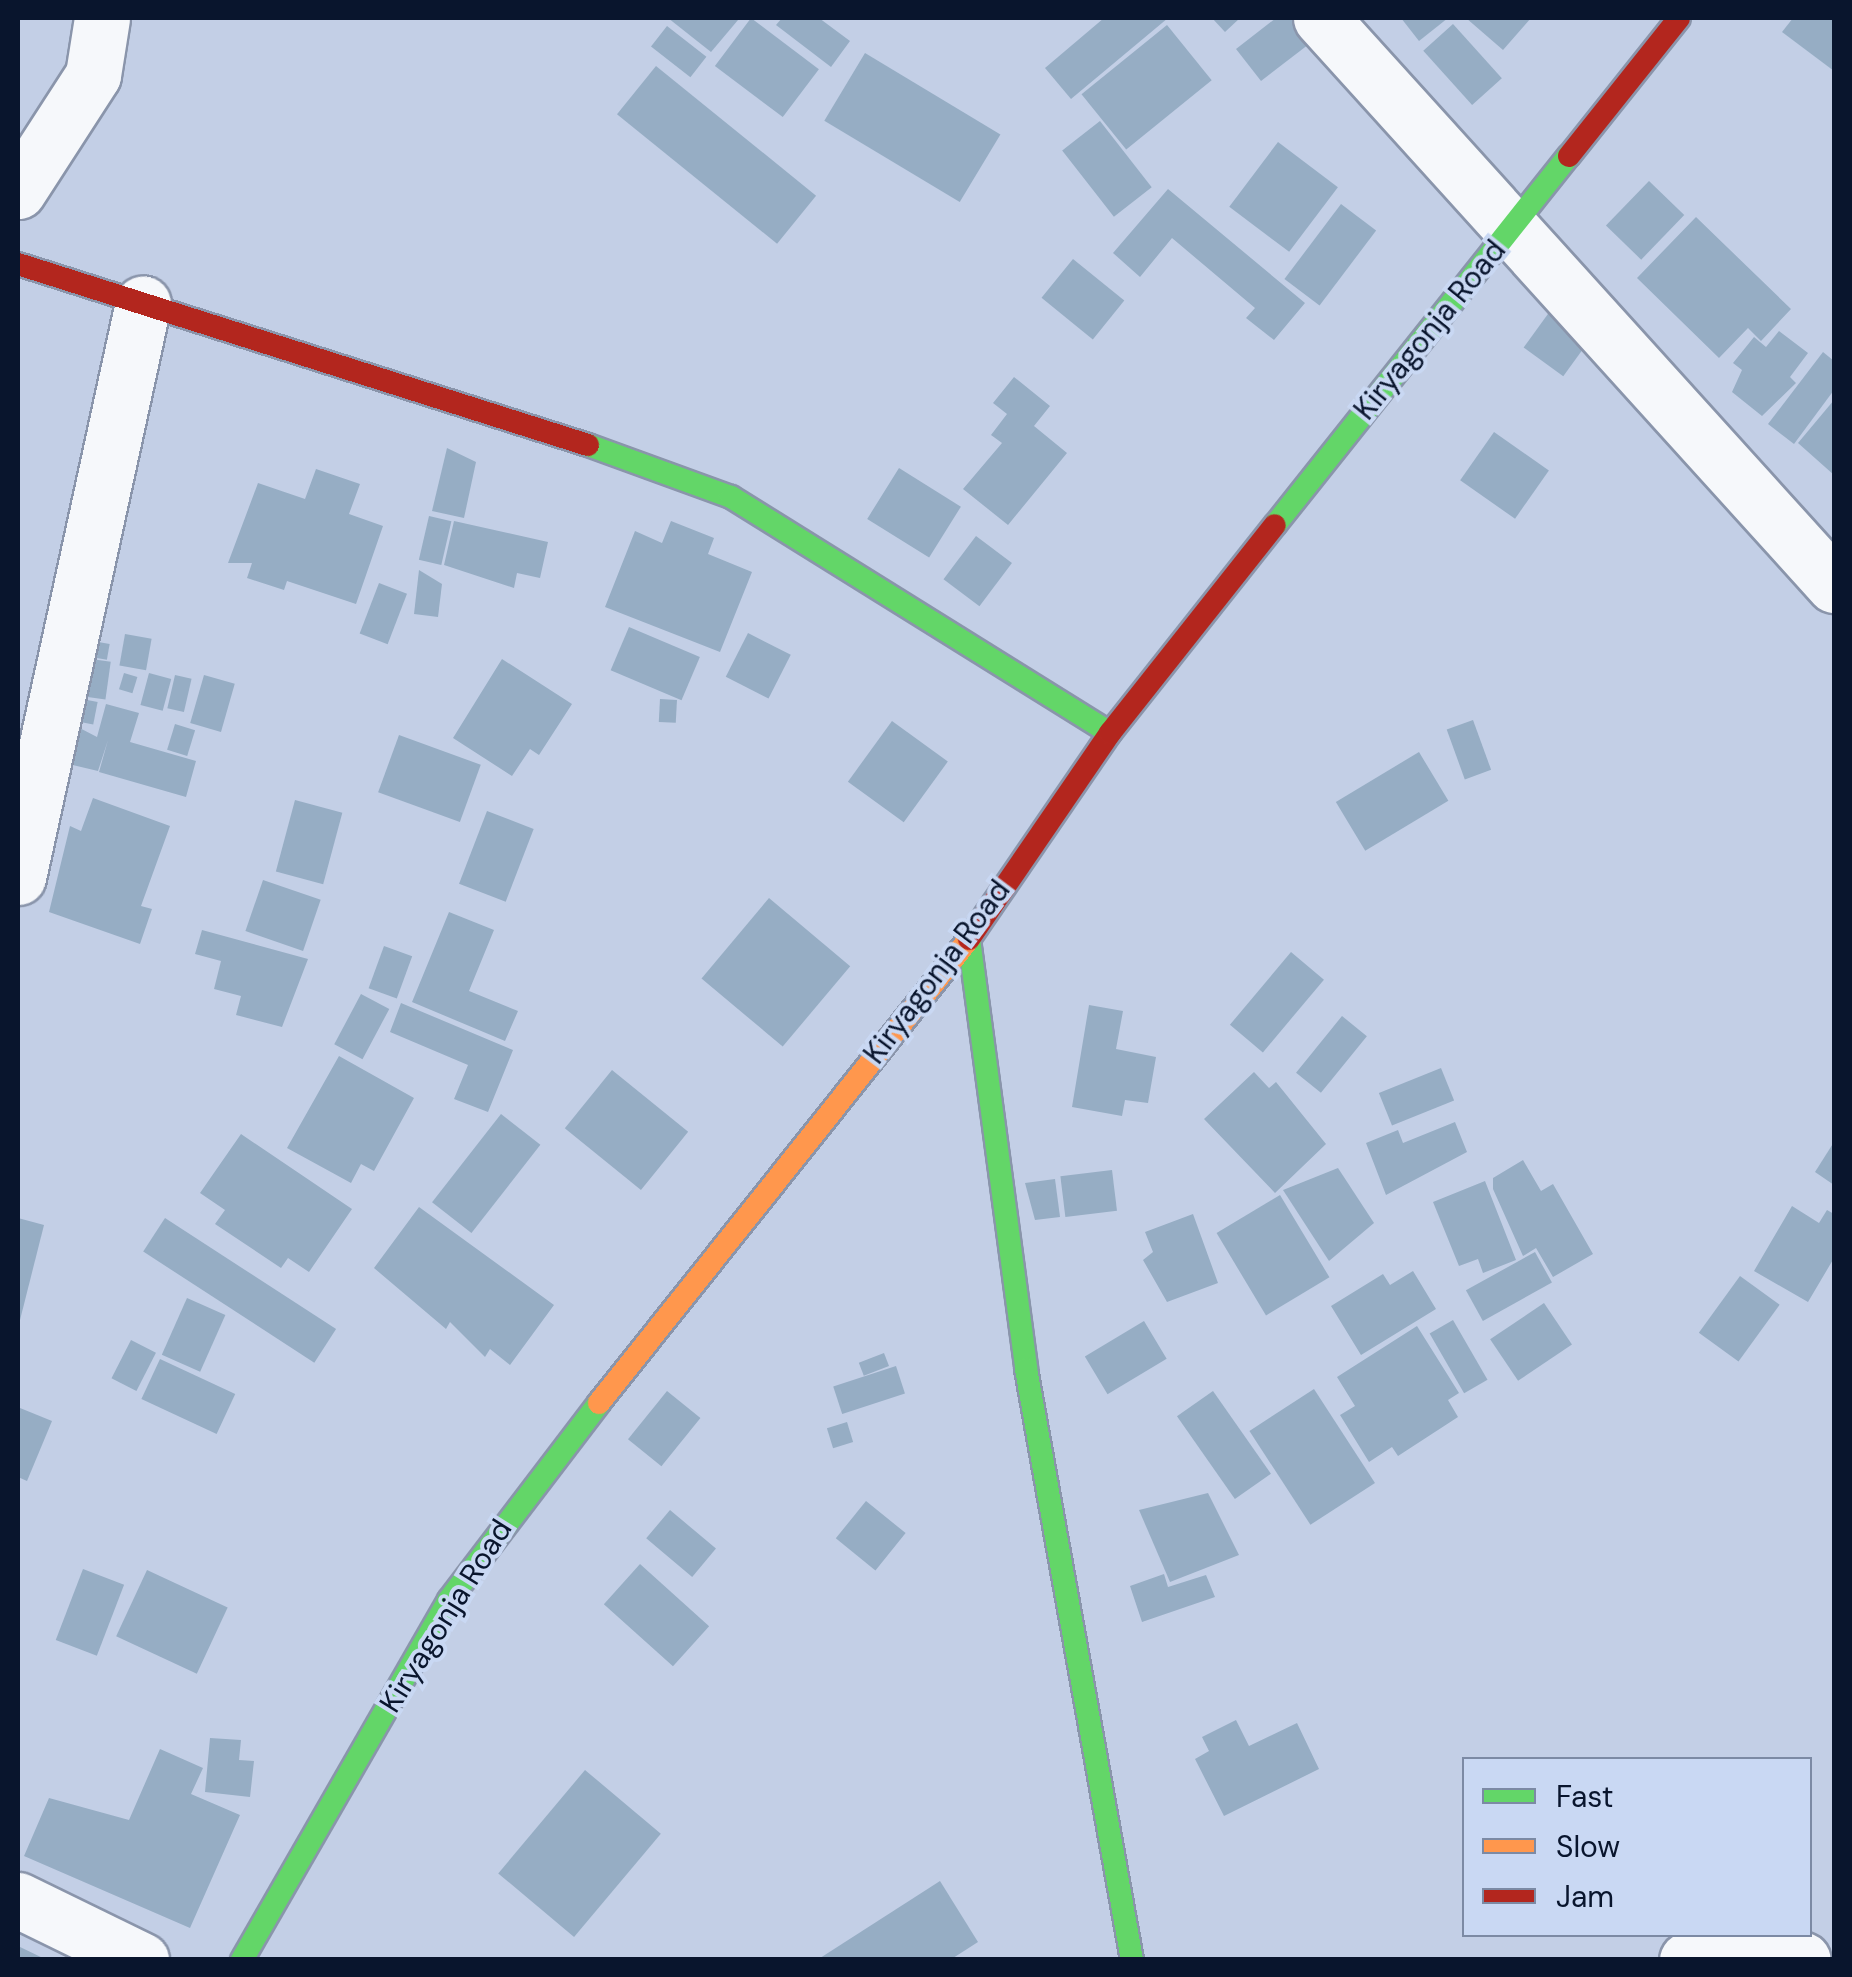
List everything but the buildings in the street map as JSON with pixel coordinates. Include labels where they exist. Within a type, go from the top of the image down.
[{"type":"street","points":[[18,191],[94,75],[102,18]]},
{"type":"street","points":[[1321,18],[1514,226],[1834,585]]},
{"type":"street","name":"Kiryagonja Road","points":[[242,1960],[449,1600],[970,939],[1110,734],[1680,18]]},
{"type":"street","points":[[18,264],[505,415],[731,498],[1110,734]]},
{"type":"street","points":[[18,876],[143,303]]},
{"type":"street","points":[[970,939],[1029,1388],[1132,1960]]},
{"type":"street","points":[[18,1900],[140,1960]]},
{"type":"street","points":[[1687,1960],[1722,1937]]},
{"type":"street","points":[[1748,1937],[1802,1960]]},
{"type":"traffic: fast","points":[[1275,525],[1569,156]]},
{"type":"traffic: fast","points":[[588,445],[731,497],[1110,733]]},
{"type":"traffic: fast","points":[[969,939],[1026,1369],[1132,1960]]},
{"type":"traffic: fast","points":[[242,1960],[449,1600],[599,1403]]},
{"type":"traffic: slow","points":[[599,1403],[969,939]]},
{"type":"traffic: jam","points":[[1569,156],[1679,18]]},
{"type":"traffic: jam","points":[[18,264],[588,445]]},
{"type":"traffic: jam","points":[[969,939],[1110,733],[1275,525]]}]
